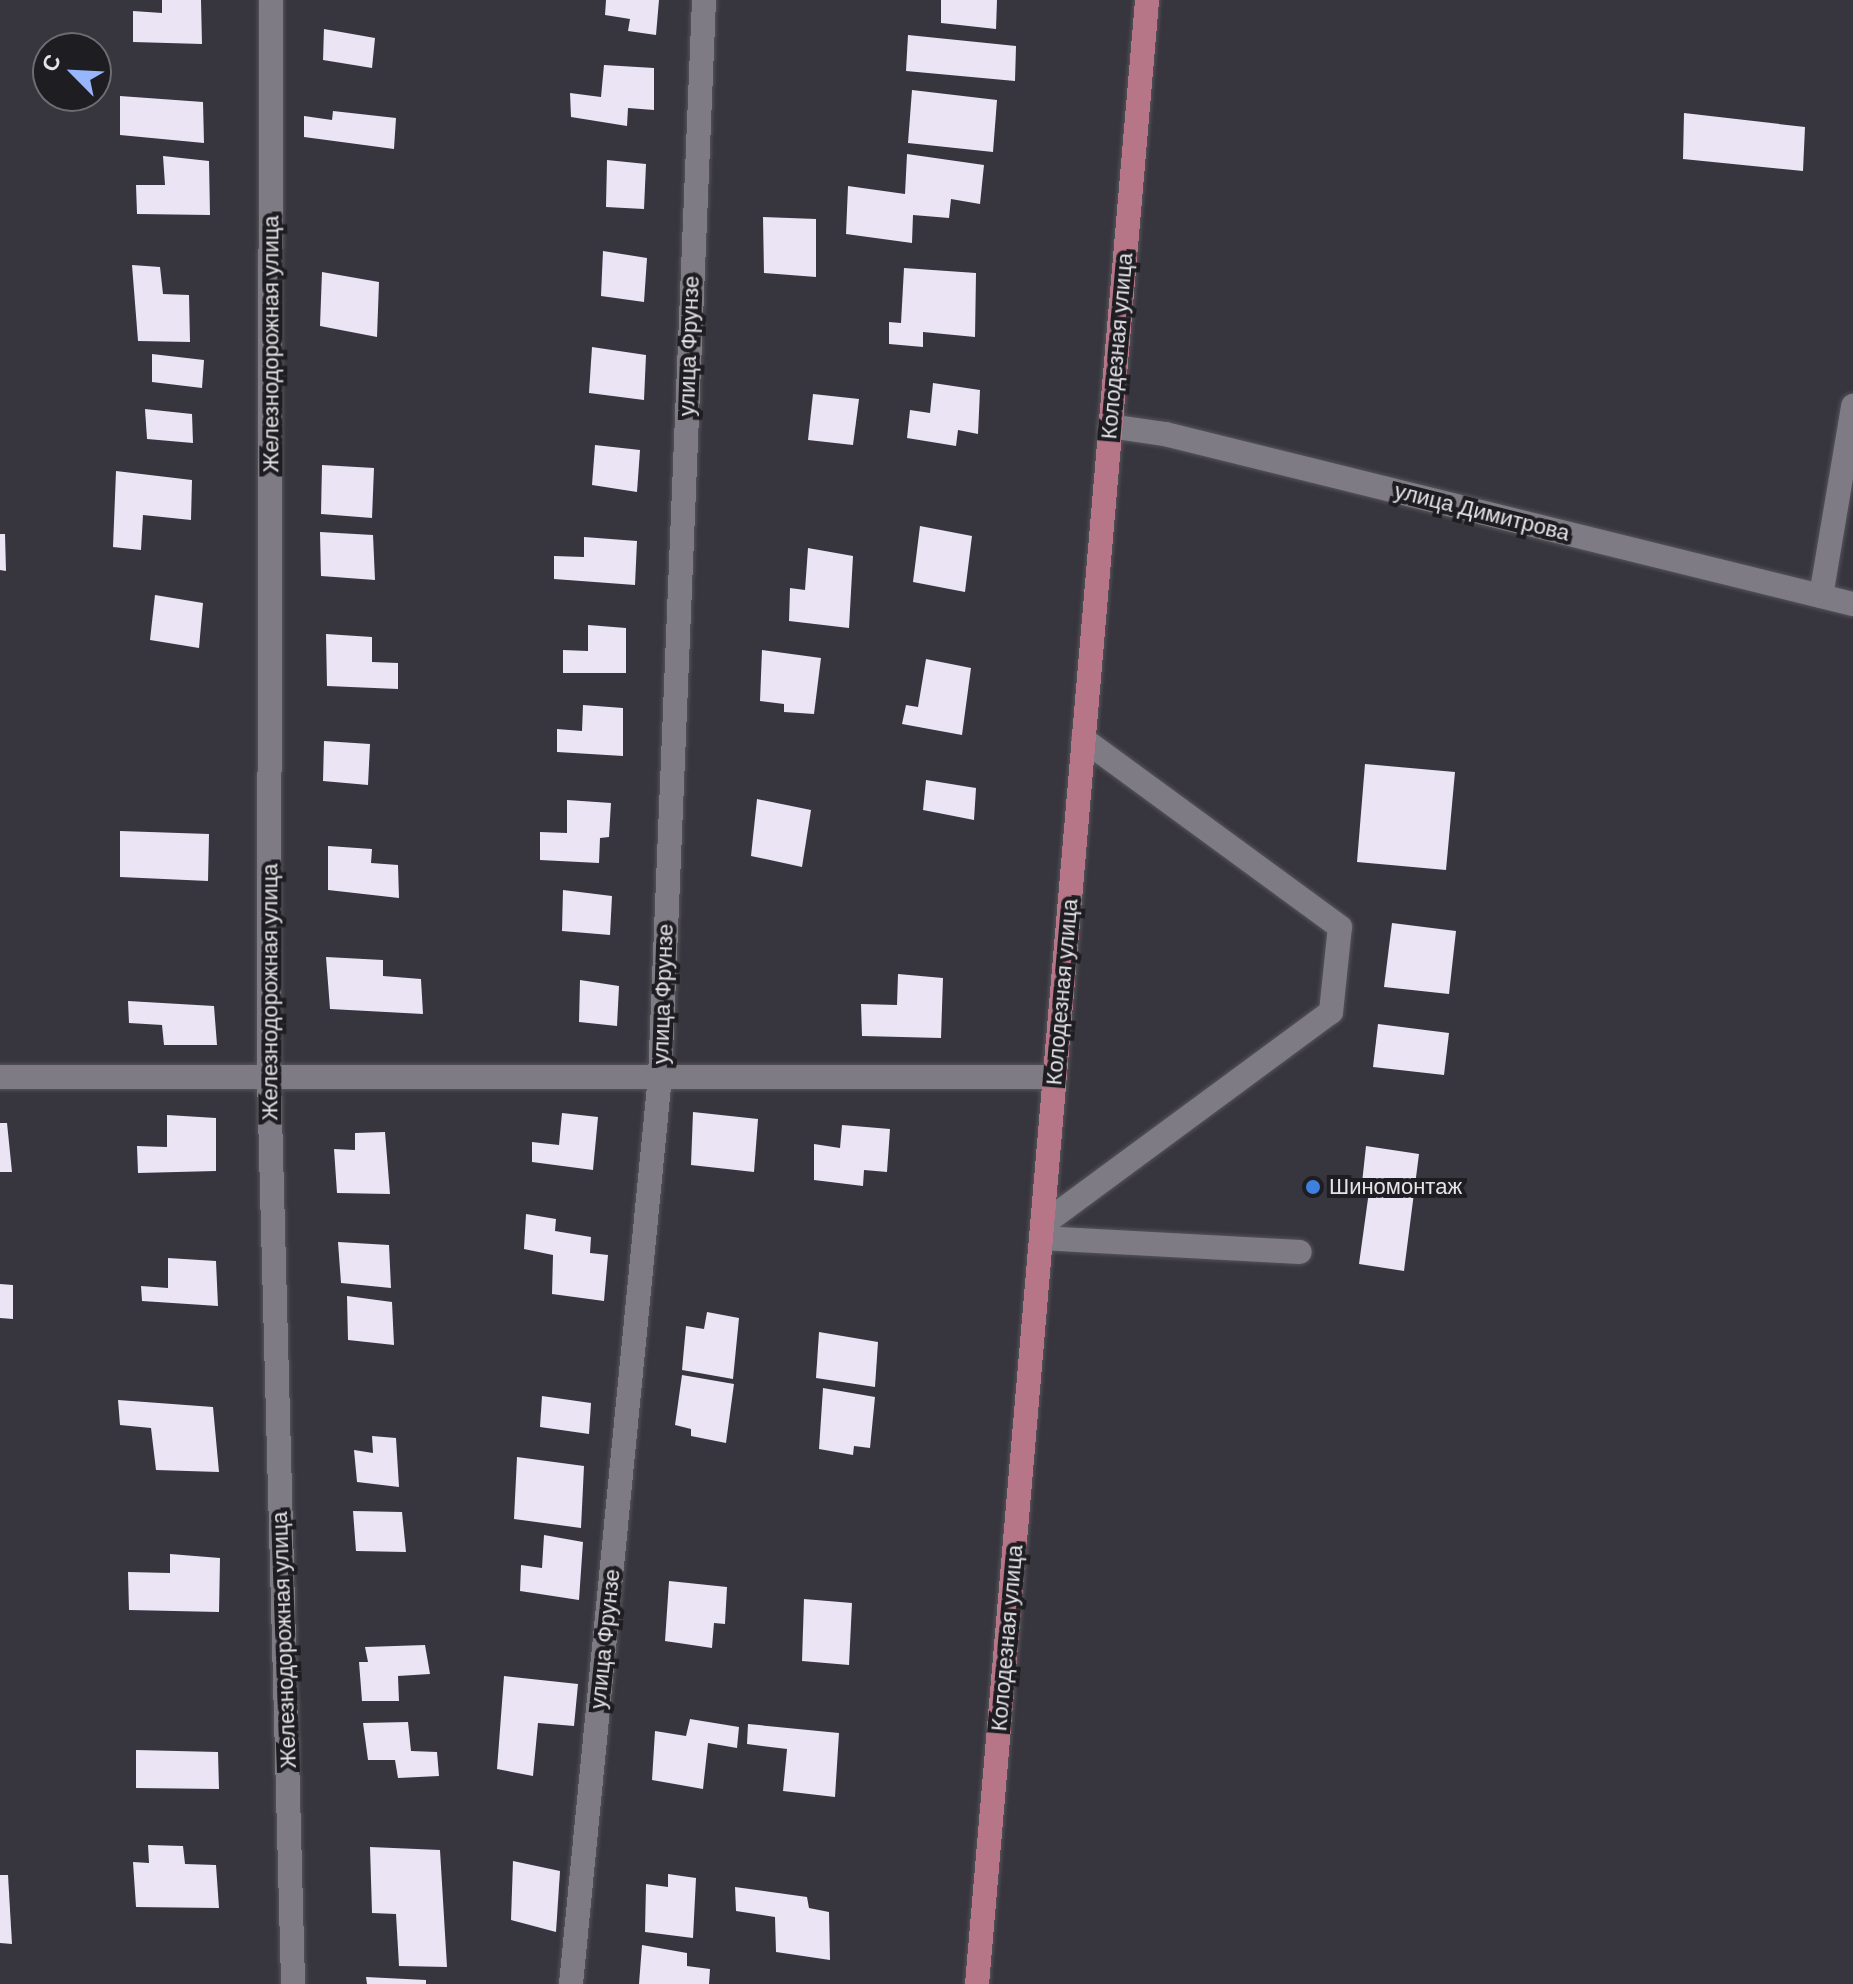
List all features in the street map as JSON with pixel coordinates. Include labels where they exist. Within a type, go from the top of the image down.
[{"type":"main road","name":"Колодезная улица","points":[[977,1984],[1147,0]]},
{"type":"street","name":"Железнодорожная улица","points":[[271,0],[269,1077],[293,1984]]},
{"type":"street","name":"улица Фрунзе","points":[[571,1984],[660,1077],[704,0]]},
{"type":"street","points":[[1821,596],[1853,406]]},
{"type":"street","name":"улица Димитрова","points":[[1110,426],[1165,434],[1853,604]]},
{"type":"street","points":[[1041,1231],[1331,1012],[1340,927],[1083,739]]},
{"type":"street","points":[[0,1077],[1055,1077]]},
{"type":"street","points":[[1041,1231],[1300,1252]]},
{"type":"building","points":[[162,0],[201,0],[202,44],[133,42],[133,11],[162,13]]},
{"type":"building","points":[[606,0],[659,0],[656,35],[628,31],[630,19],[605,15]]},
{"type":"building","points":[[941,0],[997,0],[996,29],[941,23]]},
{"type":"building","points":[[324,29],[375,38],[372,68],[323,60]]},
{"type":"building","points":[[908,35],[1016,46],[1015,81],[906,71]]},
{"type":"building","points":[[604,65],[654,68],[654,110],[628,108],[627,126],[571,117],[570,93],[601,97]]},
{"type":"building","points":[[912,90],[997,100],[993,152],[908,143]]},
{"type":"building","points":[[120,96],[203,102],[204,143],[120,135]]},
{"type":"building","points":[[333,111],[396,118],[394,149],[304,137],[304,116],[332,120]]},
{"type":"building","points":[[1684,113],[1805,127],[1803,171],[1683,159]]},
{"type":"building","points":[[907,154],[984,165],[980,204],[951,199],[949,218],[913,215],[912,243],[846,234],[848,186],[905,194]]},
{"type":"building","points":[[163,156],[209,161],[210,215],[137,214],[136,185],[165,185]]},
{"type":"building","points":[[607,160],[646,164],[644,209],[606,207]]},
{"type":"building","points":[[763,217],[816,219],[816,277],[764,273]]},
{"type":"building","points":[[603,251],[647,258],[644,302],[601,296]]},
{"type":"building","points":[[132,265],[160,267],[163,294],[189,295],[190,342],[138,341]]},
{"type":"building","points":[[904,268],[976,273],[975,337],[923,332],[923,347],[889,344],[889,322],[901,323]]},
{"type":"building","points":[[322,272],[379,282],[377,337],[320,326]]},
{"type":"building","points":[[592,347],[646,355],[644,400],[589,393]]},
{"type":"building","points":[[152,354],[204,360],[202,388],[152,382]]},
{"type":"building","points":[[933,383],[980,390],[978,434],[958,430],[956,446],[907,438],[910,410],[930,413]]},
{"type":"building","points":[[813,394],[859,399],[853,445],[808,440]]},
{"type":"building","points":[[145,409],[192,414],[193,443],[147,439]]},
{"type":"building","points":[[595,445],[640,450],[637,492],[592,485]]},
{"type":"building","points":[[322,465],[374,468],[372,518],[321,514]]},
{"type":"building","points":[[116,471],[192,480],[191,520],[143,515],[141,550],[113,547]]},
{"type":"building","points":[[920,526],[972,536],[965,592],[913,582]]},
{"type":"building","points":[[320,532],[373,535],[375,580],[321,576]]},
{"type":"building","points":[[0,534],[5,534],[6,571],[0,570]]},
{"type":"building","points":[[584,537],[637,541],[635,585],[554,579],[554,556],[584,557]]},
{"type":"building","points":[[808,548],[853,556],[849,628],[789,621],[790,588],[805,590]]},
{"type":"building","points":[[155,595],[203,603],[199,648],[150,640]]},
{"type":"building","points":[[588,625],[626,628],[626,673],[563,673],[563,650],[588,651]]},
{"type":"building","points":[[326,634],[372,637],[372,662],[398,663],[398,689],[327,686]]},
{"type":"building","points":[[762,650],[821,658],[814,714],[784,712],[784,704],[760,701]]},
{"type":"building","points":[[926,659],[971,668],[962,735],[902,724],[906,705],[918,707]]},
{"type":"building","points":[[583,705],[623,708],[623,756],[557,752],[557,729],[582,731]]},
{"type":"building","points":[[324,741],[370,744],[368,785],[323,781]]},
{"type":"building","points":[[1365,764],[1455,772],[1446,870],[1357,862]]},
{"type":"building","points":[[926,780],[976,788],[974,820],[923,810]]},
{"type":"building","points":[[757,799],[811,810],[802,867],[751,856]]},
{"type":"building","points":[[567,800],[611,803],[609,837],[600,838],[599,863],[540,860],[540,832],[567,833]]},
{"type":"building","points":[[120,831],[209,834],[208,881],[120,877]]},
{"type":"building","points":[[328,846],[372,849],[371,863],[398,865],[399,898],[328,890]]},
{"type":"building","points":[[563,890],[612,896],[610,935],[562,931]]},
{"type":"building","points":[[1392,923],[1456,931],[1449,994],[1384,987]]},
{"type":"building","points":[[326,957],[383,960],[383,976],[421,979],[423,1014],[330,1009]]},
{"type":"building","points":[[898,974],[943,978],[941,1038],[862,1036],[861,1004],[897,1005]]},
{"type":"building","points":[[580,980],[619,986],[617,1026],[579,1022]]},
{"type":"building","points":[[128,1001],[214,1006],[217,1045],[164,1045],[162,1025],[129,1023]]},
{"type":"building","points":[[1378,1024],[1449,1033],[1444,1075],[1373,1067]]},
{"type":"building","points":[[693,1112],[758,1119],[754,1172],[691,1165]]},
{"type":"building","points":[[562,1113],[598,1117],[593,1170],[532,1162],[532,1142],[559,1145]]},
{"type":"building","points":[[167,1115],[216,1118],[216,1171],[138,1173],[137,1146],[167,1147]]},
{"type":"building","points":[[0,1123],[7,1123],[12,1172],[0,1172]]},
{"type":"building","points":[[842,1125],[890,1129],[887,1172],[864,1170],[863,1186],[814,1180],[814,1144],[840,1148]]},
{"type":"building","points":[[385,1132],[390,1194],[337,1193],[334,1149],[355,1150],[355,1133]]},
{"type":"building","points":[[1366,1146],[1419,1154],[1404,1271],[1359,1264],[1370,1184],[1362,1183]]},
{"type":"building","points":[[526,1214],[556,1219],[555,1231],[591,1237],[590,1253],[608,1255],[604,1301],[552,1294],[553,1255],[524,1249]]},
{"type":"building","points":[[338,1242],[389,1245],[391,1288],[341,1283]]},
{"type":"building","points":[[168,1258],[216,1261],[218,1306],[142,1301],[141,1286],[168,1288]]},
{"type":"building","points":[[0,1284],[13,1285],[13,1319],[0,1318]]},
{"type":"building","points":[[347,1296],[392,1302],[394,1345],[348,1340]]},
{"type":"building","points":[[707,1312],[739,1318],[733,1379],[682,1370],[686,1326],[704,1329]]},
{"type":"building","points":[[819,1332],[878,1342],[875,1387],[816,1378]]},
{"type":"building","points":[[682,1375],[734,1384],[726,1443],[691,1436],[691,1429],[675,1425]]},
{"type":"building","points":[[823,1388],[875,1397],[870,1448],[854,1446],[853,1455],[819,1449]]},
{"type":"building","points":[[542,1396],[591,1403],[589,1434],[540,1427]]},
{"type":"building","points":[[118,1400],[213,1407],[219,1472],[156,1470],[151,1428],[120,1425]]},
{"type":"building","points":[[372,1436],[396,1438],[399,1487],[357,1482],[354,1450],[373,1453]]},
{"type":"building","points":[[517,1457],[584,1466],[581,1528],[514,1519]]},
{"type":"building","points":[[353,1511],[402,1512],[406,1552],[356,1551]]},
{"type":"building","points":[[544,1535],[583,1542],[579,1600],[520,1591],[521,1565],[542,1568]]},
{"type":"building","points":[[170,1554],[220,1558],[219,1612],[129,1610],[128,1572],[170,1573]]},
{"type":"building","points":[[669,1581],[727,1587],[725,1624],[714,1623],[712,1648],[665,1641]]},
{"type":"building","points":[[804,1599],[852,1603],[849,1665],[802,1661]]},
{"type":"building","points":[[425,1645],[430,1674],[398,1676],[399,1701],[362,1701],[359,1662],[368,1662],[365,1647]]},
{"type":"building","points":[[504,1676],[578,1684],[574,1726],[538,1723],[533,1776],[497,1769]]},
{"type":"building","points":[[690,1719],[739,1727],[737,1748],[708,1743],[703,1789],[652,1780],[655,1731],[686,1736]]},
{"type":"building","points":[[408,1722],[411,1751],[437,1752],[439,1776],[398,1778],[395,1760],[368,1760],[363,1723]]},
{"type":"building","points":[[748,1724],[839,1733],[835,1797],[783,1791],[787,1749],[747,1744]]},
{"type":"building","points":[[136,1750],[218,1752],[219,1789],[136,1788]]},
{"type":"building","points":[[148,1845],[183,1846],[185,1864],[216,1865],[219,1908],[136,1907],[133,1862],[149,1863]]},
{"type":"building","points":[[370,1847],[440,1850],[447,1967],[399,1966],[396,1914],[372,1913]]},
{"type":"building","points":[[513,1861],[560,1871],[556,1932],[511,1920]]},
{"type":"building","points":[[668,1874],[696,1878],[693,1938],[645,1932],[646,1884],[668,1887]]},
{"type":"building","points":[[0,1875],[8,1875],[12,1944],[0,1943]]},
{"type":"building","points":[[735,1887],[807,1897],[809,1908],[829,1912],[830,1960],[776,1952],[775,1917],[736,1911]]},
{"type":"building","points":[[642,1945],[687,1953],[687,1966],[710,1969],[709,1984],[639,1984]]},
{"type":"building","points":[[366,1977],[426,1980],[426,1984],[367,1984]]},
{"type":"place","name":"Шиномонтаж","points":[[1313,1187]]}]
